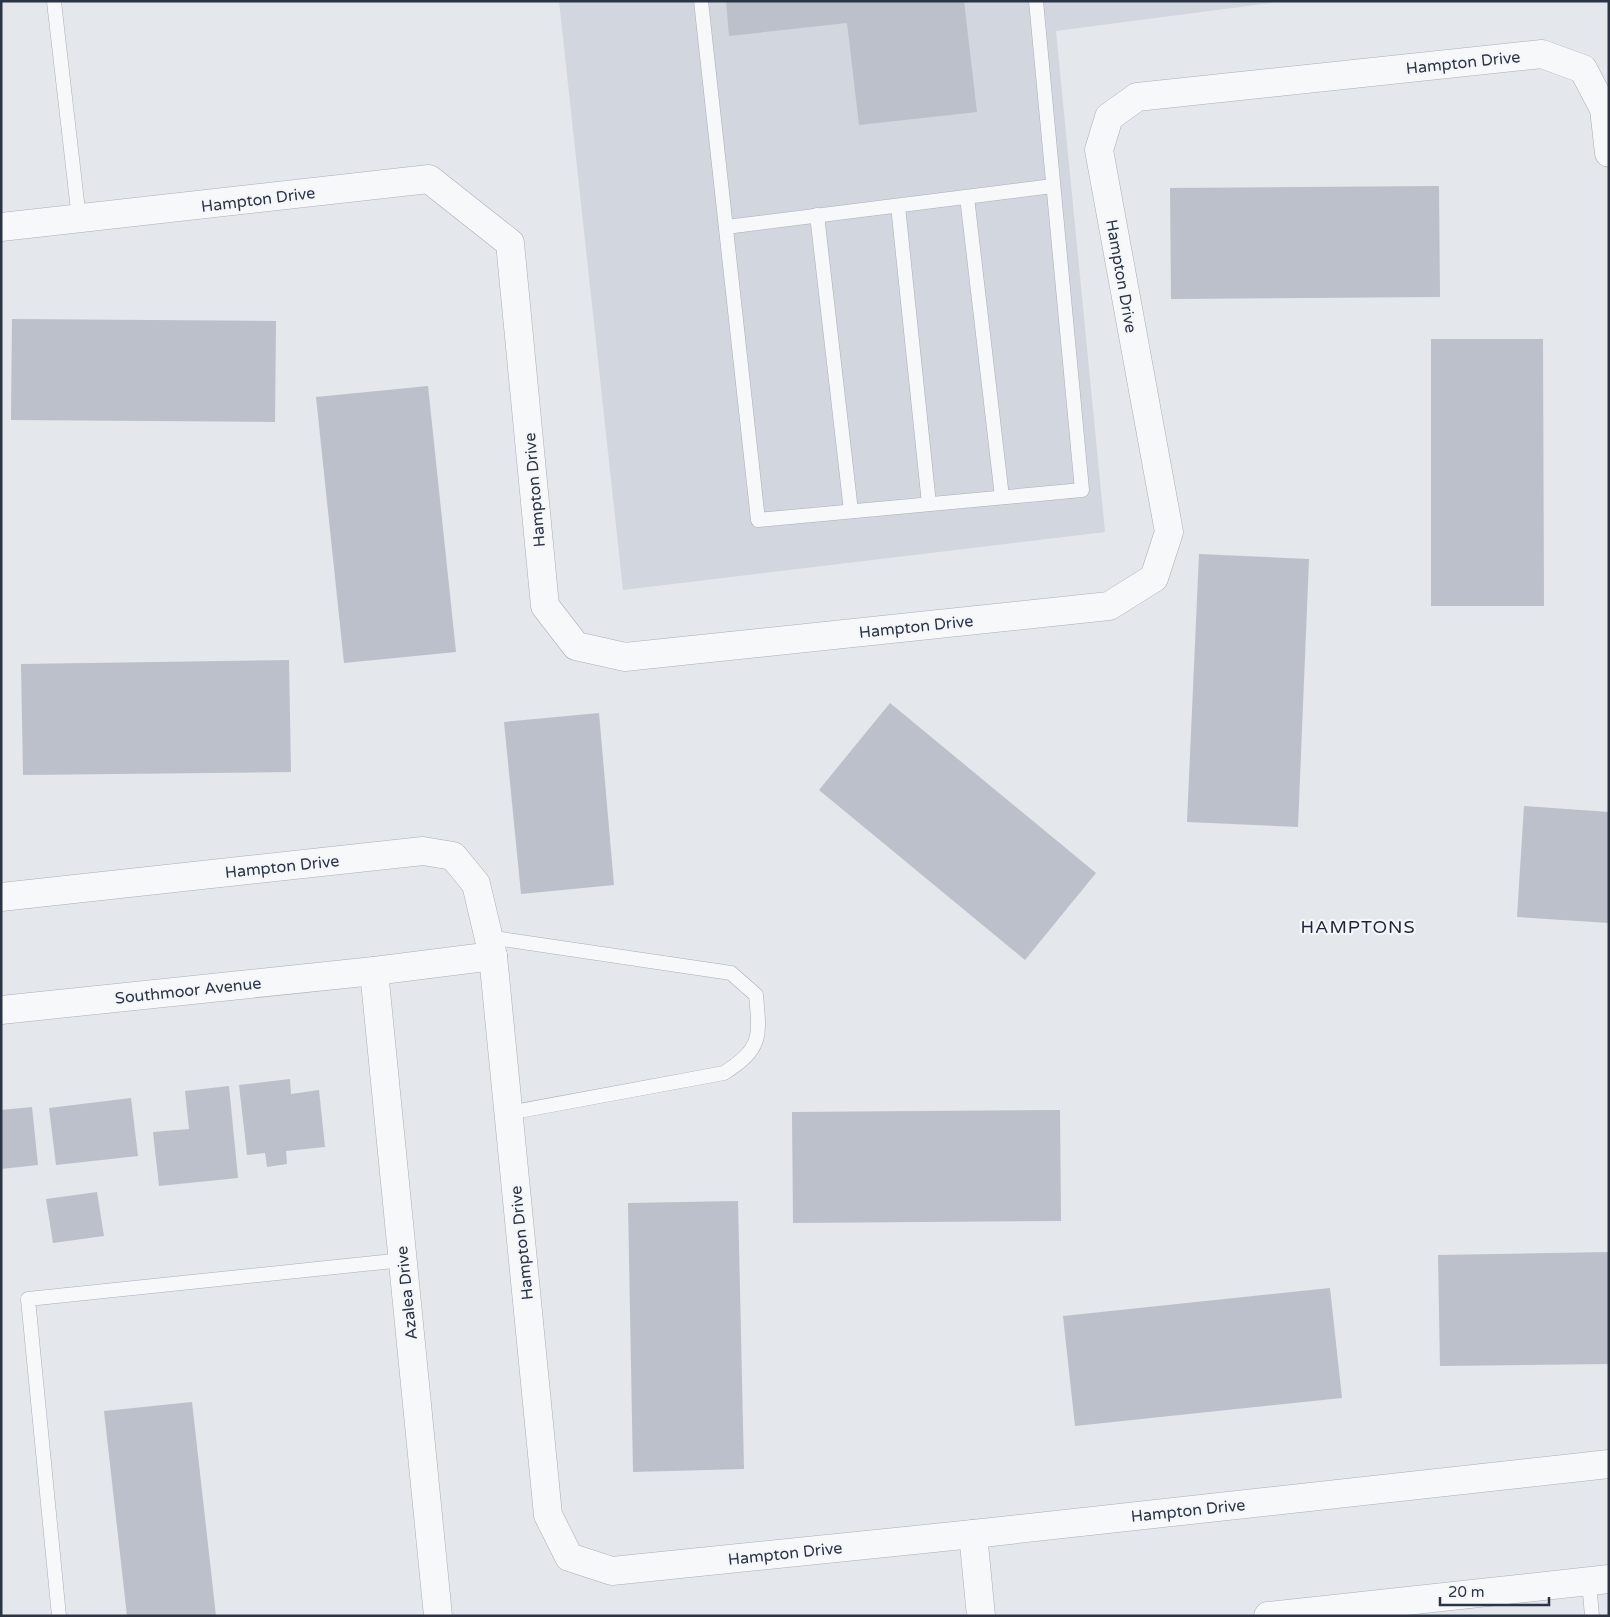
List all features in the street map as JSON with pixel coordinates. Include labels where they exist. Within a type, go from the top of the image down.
[{"type":"street","name":"Hampton Drive","points":[[1,228],[429,179],[510,243],[545,606],[576,646],[626,657],[1109,606],[1154,578],[1169,532],[1099,150],[1109,117],[1136,97],[1542,54],[1583,69],[1604,110],[1609,153]]},
{"type":"street","name":"Hampton Drive","points":[[1,897],[423,851],[453,856],[476,884],[490,946],[548,1515],[569,1557],[612,1571],[973,1534],[1609,1464]]},
{"type":"street","points":[[374,971],[490,946]]},
{"type":"street","name":"Southmoor Avenue","points":[[1,1010],[374,971]]},
{"type":"street","name":"Azalea Drive","points":[[374,971],[438,1616]]},
{"type":"street","points":[[973,1534],[982,1616]]},
{"type":"street","points":[[1279,1615],[1393,1609],[1599,1580]]},
{"type":"lane","points":[[701,1],[758,520],[1082,490],[1036,1]]},
{"type":"lane","points":[[54,2],[79,219]]},
{"type":"lane","points":[[726,227],[1053,186]]},
{"type":"lane","points":[[967,197],[1002,497]]},
{"type":"lane","points":[[898,206],[930,504]]},
{"type":"lane","points":[[817,215],[851,511]]},
{"type":"lane","points":[[490,946],[732,973],[756,995],[759,1030],[746,1058],[724,1072],[508,1113]]},
{"type":"lane","points":[[59,1616],[28,1299],[403,1260]]},
{"type":"lane","points":[[1592,1616],[1599,1580]]},
{"type":"shaded area","points":[[559,1],[1285,1],[1056,31],[1105,532],[623,590]]},
{"type":"building","points":[[726,1],[964,1],[977,112],[859,125],[847,23],[729,36]]},
{"type":"building","points":[[1439,186],[1440,297],[1171,299],[1170,188]]},
{"type":"building","points":[[12,319],[276,321],[275,422],[11,420]]},
{"type":"building","points":[[1431,339],[1543,339],[1544,606],[1431,606]]},
{"type":"building","points":[[428,386],[456,652],[344,663],[316,397]]},
{"type":"building","points":[[1199,554],[1309,559],[1298,827],[1187,822]]},
{"type":"building","points":[[289,660],[291,772],[23,775],[21,664]]},
{"type":"building","points":[[890,703],[1096,873],[1025,960],[819,790]]},
{"type":"building","points":[[599,713],[614,885],[521,894],[504,722]]},
{"type":"building","points":[[1524,806],[1609,812],[1609,923],[1517,917]]},
{"type":"building","points":[[290,1079],[291,1094],[319,1090],[325,1147],[286,1151],[287,1164],[267,1167],[265,1153],[247,1155],[239,1085]]},
{"type":"building","points":[[229,1086],[238,1178],[159,1186],[153,1132],[189,1129],[185,1091]]},
{"type":"building","points":[[131,1098],[138,1156],[56,1165],[49,1108]]},
{"type":"building","points":[[32,1107],[38,1165],[1,1169],[1,1110]]},
{"type":"building","points":[[1060,1110],[1061,1221],[793,1223],[792,1112]]},
{"type":"building","points":[[97,1192],[104,1236],[53,1243],[46,1199]]},
{"type":"building","points":[[738,1201],[744,1469],[633,1472],[628,1203]]},
{"type":"building","points":[[1609,1252],[1609,1364],[1440,1366],[1438,1255]]},
{"type":"building","points":[[1330,1288],[1342,1398],[1075,1426],[1063,1316]]},
{"type":"building","points":[[192,1402],[216,1616],[127,1616],[104,1411]]},
{"type":"district","name":"HAMPTONS","points":[[1358,927]]}]
